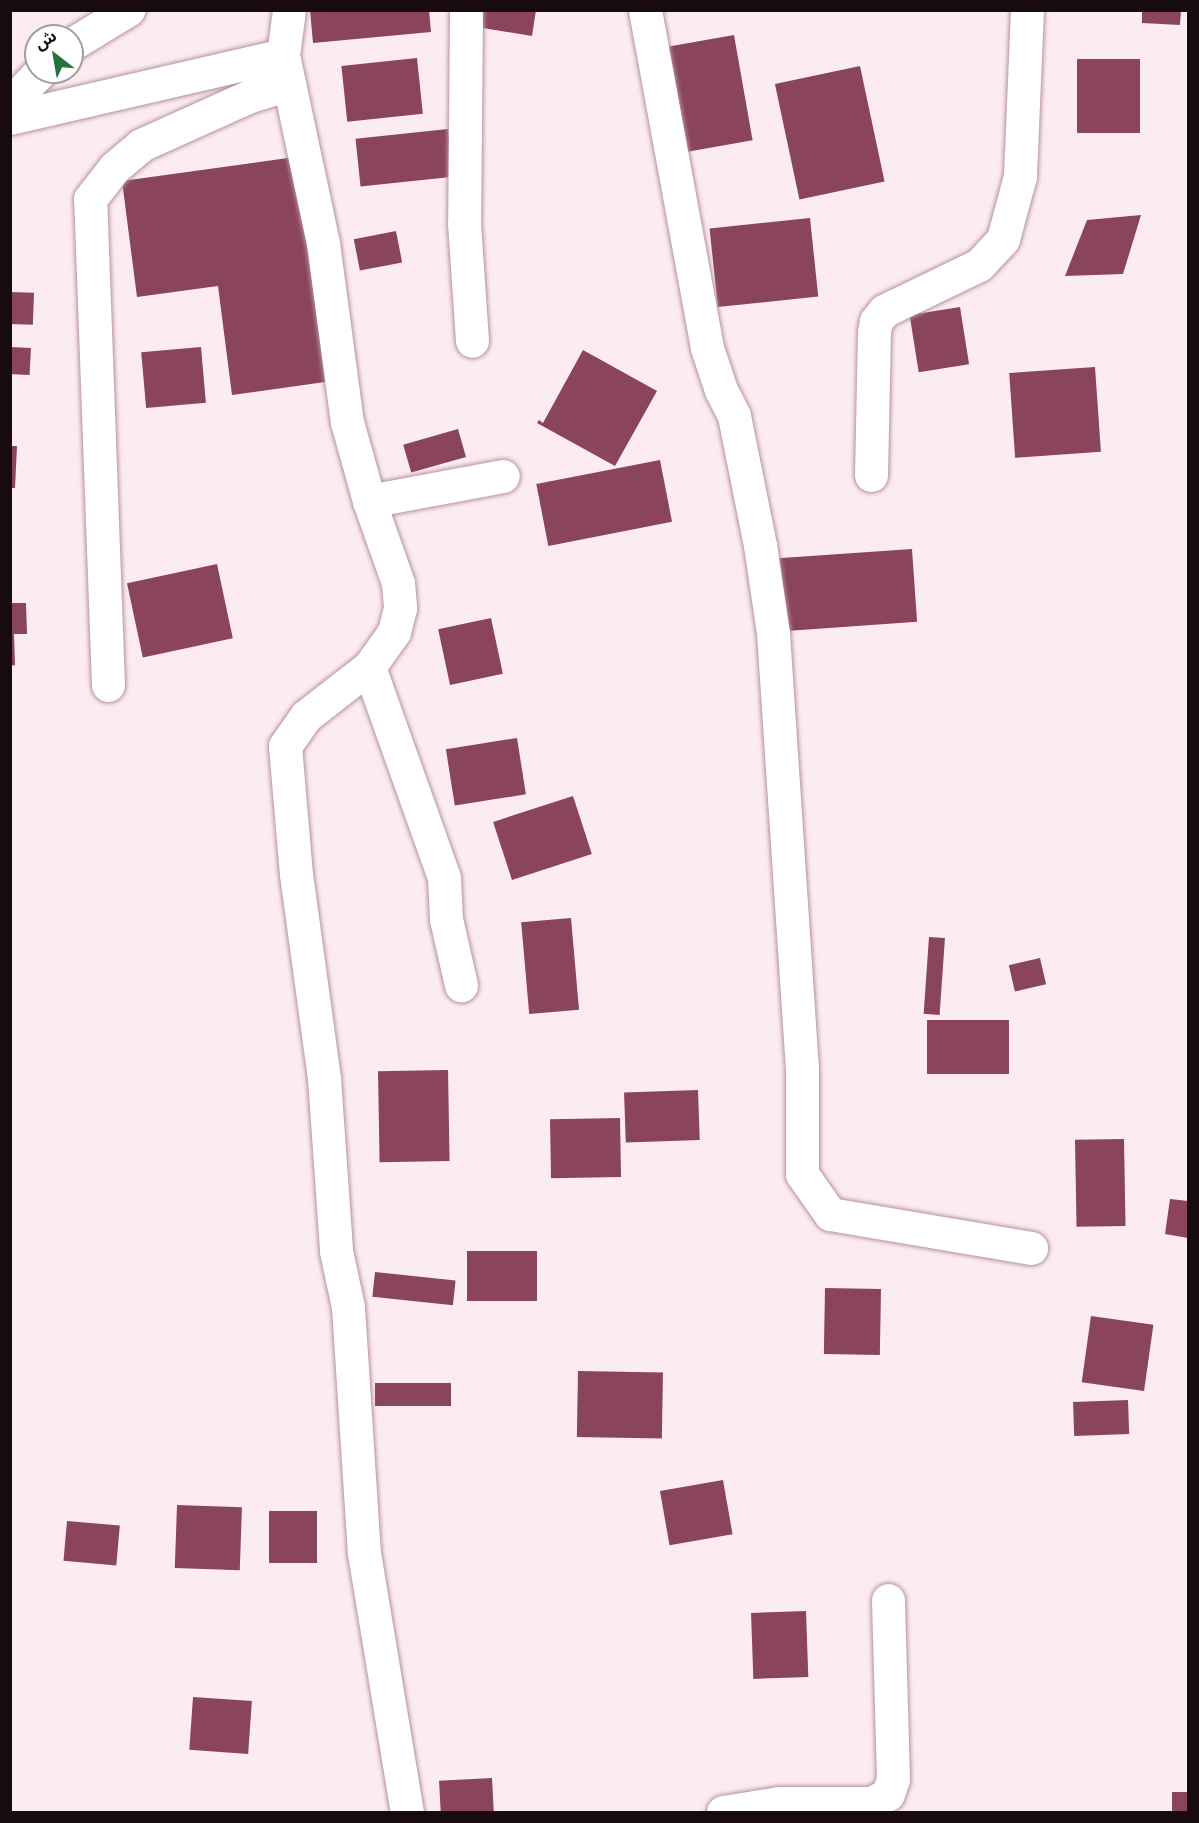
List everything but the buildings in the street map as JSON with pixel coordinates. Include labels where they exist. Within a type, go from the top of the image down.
[{"type":"street","points":[[84,37],[128,10]]},
{"type":"street","points":[[289,10],[286,70],[323,243],[347,422],[369,501],[398,583],[400,608],[394,632],[369,667],[306,716],[285,746],[296,874],[324,1078],[336,1251],[348,1307],[364,1553],[407,1812]]},
{"type":"street","points":[[466,10],[464,223],[472,341]]},
{"type":"street","points":[[645,10],[707,348],[721,390],[734,416],[760,544],[773,633],[802,1067],[802,1174],[830,1214],[1030,1248]]},
{"type":"street","points":[[871,474],[876,321],[894,306],[980,265],[1003,239],[1020,176],[1026,10]]},
{"type":"street","points":[[10,118],[286,70]]},
{"type":"street","points":[[108,685],[90,199],[114,168],[141,145],[250,96],[286,70]]},
{"type":"street","points":[[10,103],[28,84]]},
{"type":"street","points":[[369,501],[503,476]]},
{"type":"street","points":[[369,667],[444,878],[446,919],[461,985]]},
{"type":"street","points":[[723,1812],[779,1803],[872,1803],[888,1794],[893,1779],[888,1600]]}]
